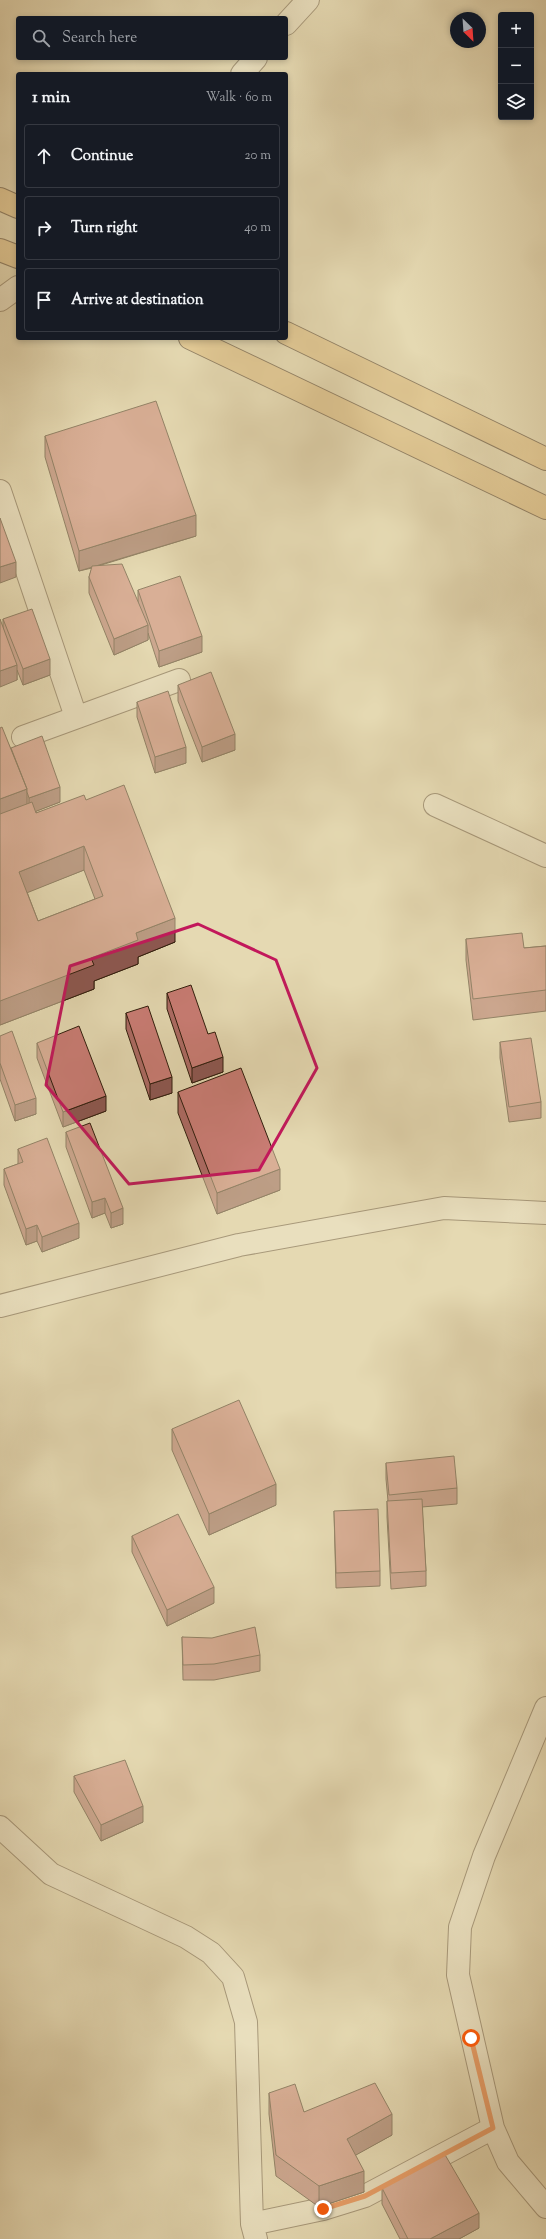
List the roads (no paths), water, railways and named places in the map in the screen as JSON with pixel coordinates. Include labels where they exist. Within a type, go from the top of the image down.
[{"type":"main road","points":[[0,199],[16,206]]},
{"type":"main road","points":[[0,250],[16,257]]},
{"type":"main road","points":[[288,334],[546,459]]},
{"type":"main road","points":[[194,340],[546,508]]},
{"type":"street","points":[[288,22],[308,0]]},
{"type":"street","points":[[244,72],[254,60]]},
{"type":"street","points":[[0,300],[16,288]]},
{"type":"street","points":[[0,491],[76,717]]},
{"type":"street","points":[[23,737],[179,680]]},
{"type":"street","points":[[435,805],[546,856]]},
{"type":"street","points":[[0,1306],[239,1245],[444,1208],[546,1213]]},
{"type":"street","points":[[546,1708],[484,1856],[460,1927],[458,1976],[493,2128],[508,2162],[546,2207]]},
{"type":"street","points":[[0,1827],[51,1874],[186,1937],[211,1953],[233,1977],[246,2022],[254,2231],[365,2196],[493,2128]]}]
